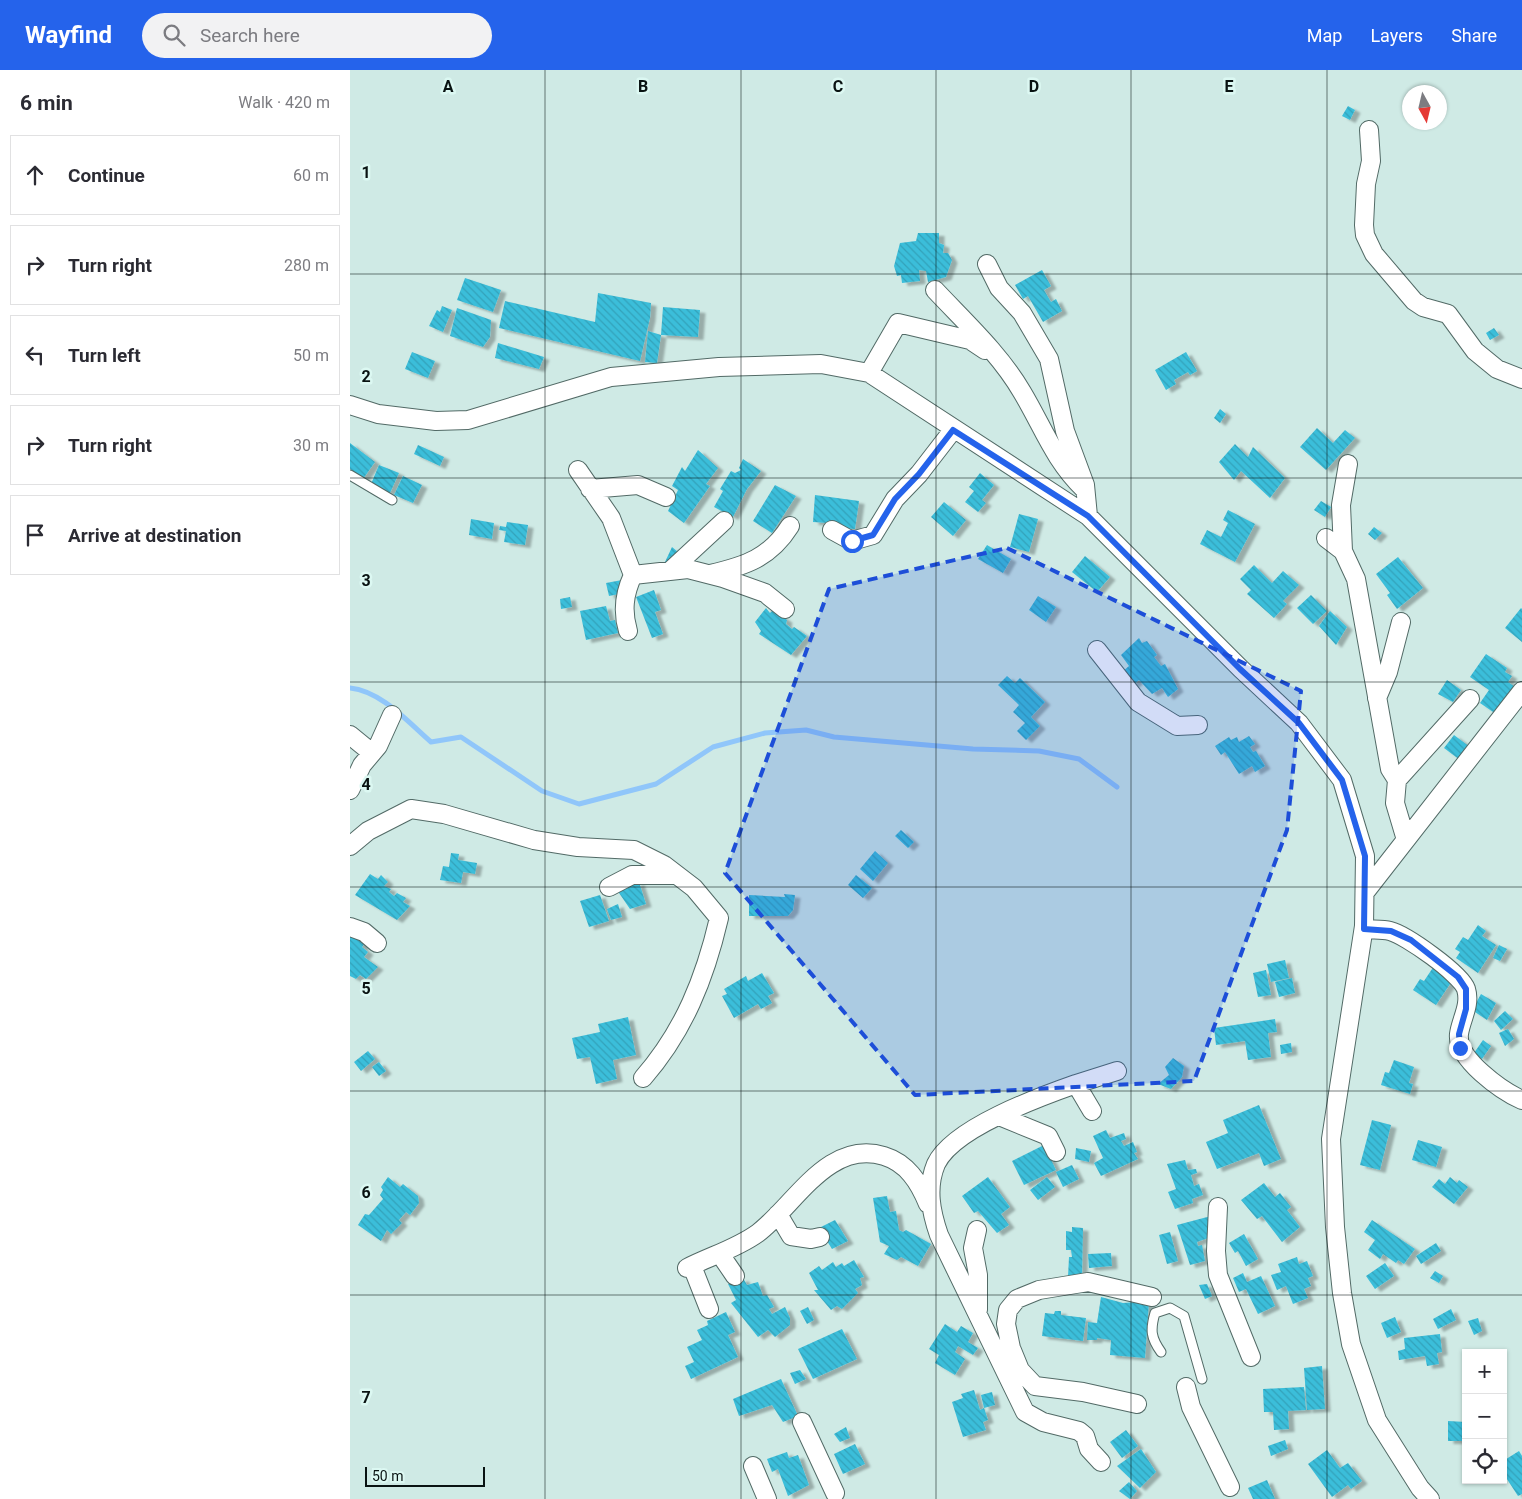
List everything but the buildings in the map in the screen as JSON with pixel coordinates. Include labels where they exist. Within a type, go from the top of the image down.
[{"type":"street","points":[[1368,130],[1371,161],[1366,184],[1364,226],[1365,236],[1374,254],[1414,301],[1422,307],[1448,314],[1475,351],[1497,369],[1522,379]]},
{"type":"street","points":[[987,264],[999,288],[1022,314],[1049,359],[1065,431],[1086,492],[1088,516]]},
{"type":"street","points":[[935,290],[996,357],[1022,391],[1049,446],[1067,473],[1086,492]]},
{"type":"street","points":[[869,374],[898,323],[970,340],[996,357]]},
{"type":"street","points":[[350,405],[378,414],[436,422],[460,420],[611,377],[719,367],[821,364],[869,374],[1088,516],[1240,669],[1299,723],[1342,780],[1365,856],[1364,929],[1331,1139],[1335,1227],[1341,1284],[1351,1344],[1377,1420],[1420,1488],[1430,1499]]},
{"type":"street","points":[[832,530],[852,541],[873,535],[895,499],[919,474],[953,430]]},
{"type":"street","points":[[1348,464],[1341,505],[1343,551],[1356,579],[1361,598],[1390,769],[1397,780]]},
{"type":"street","points":[[578,470],[611,518],[633,575],[628,586],[623,615],[628,631]]},
{"type":"street","points":[[590,489],[638,485],[666,497]]},
{"type":"street","points":[[670,571],[724,521]]},
{"type":"street","points":[[709,574],[758,559],[780,541],[790,526]]},
{"type":"street","points":[[1326,538],[1343,551]]},
{"type":"street","points":[[633,575],[688,569],[709,574],[765,594],[785,609]]},
{"type":"street","points":[[1377,698],[1388,672],[1402,622]]},
{"type":"street","points":[[1352,632],[1370,656]]},
{"type":"street","points":[[1097,650],[1138,702],[1178,726],[1198,725]]},
{"type":"street","points":[[1366,891],[1522,691]]},
{"type":"street","points":[[1406,840],[1395,803],[1397,780],[1470,699]]},
{"type":"street","points":[[350,790],[362,764],[378,746],[392,715]]},
{"type":"street","points":[[350,735],[372,753]]},
{"type":"street","points":[[350,846],[368,830],[411,809],[444,814],[534,840],[578,847],[634,850],[664,865],[694,888],[719,918],[710,958],[683,1023],[664,1055],[643,1078]]},
{"type":"street","points":[[609,887],[632,875],[677,875]]},
{"type":"street","points":[[350,927],[364,932],[377,943]]},
{"type":"street","points":[[1364,929],[1391,931],[1411,940],[1458,977],[1466,989],[1466,1009],[1459,1034],[1460,1048],[1474,1066],[1510,1095],[1522,1100]]},
{"type":"street","points":[[931,1212],[930,1183],[936,1163],[951,1143],[999,1116],[1076,1084],[1117,1071]]},
{"type":"street","points":[[1076,1084],[1092,1111]]},
{"type":"street","points":[[999,1116],[1048,1136],[1056,1152]]},
{"type":"street","points":[[709,1309],[689,1267],[733,1249],[759,1232],[832,1163],[852,1154],[878,1154],[898,1160],[911,1173],[922,1190],[938,1235],[1025,1412],[1043,1422],[1079,1431],[1085,1436],[1089,1449],[1101,1462]]},
{"type":"street","points":[[1218,1207],[1216,1251],[1218,1275],[1251,1357]]},
{"type":"street","points":[[778,1214],[791,1236],[811,1239],[820,1237]]},
{"type":"street","points":[[977,1230],[973,1248],[978,1274],[979,1320]]},
{"type":"street","points":[[720,1254],[735,1276]]},
{"type":"street","points":[[1137,1404],[1083,1392],[1035,1386],[1020,1370],[1011,1348],[1006,1324],[1008,1310],[1016,1299],[1038,1290],[1088,1282],[1152,1296]]},
{"type":"street","points":[[1194,1383],[1191,1407],[1230,1487]]},
{"type":"street","points":[[802,1422],[836,1494]]},
{"type":"street","points":[[753,1466],[767,1499]]},
{"type":"lane","points":[[350,476],[392,500]]},
{"type":"lane","points":[[1161,1352],[1152,1339],[1151,1327],[1155,1313],[1170,1308],[1184,1316],[1194,1383]]},
{"type":"highlighted area","points":[[1007,548],[1301,691],[1287,830],[1194,1081],[915,1095],[725,873],[829,589]]},
{"type":"waterway","points":[[350,688],[361,690],[383,701],[431,742],[461,737],[542,791],[579,804],[656,784],[713,747],[765,733],[806,730],[834,737],[973,749],[1039,751],[1079,759],[1117,787]]},
{"type":"route","points":[[852,541],[873,535],[895,499],[919,474],[953,430],[1088,516],[1240,669],[1299,723],[1342,780],[1365,856],[1364,929],[1391,931],[1411,940],[1458,977],[1466,989],[1466,1009],[1459,1034],[1460,1048]]}]
